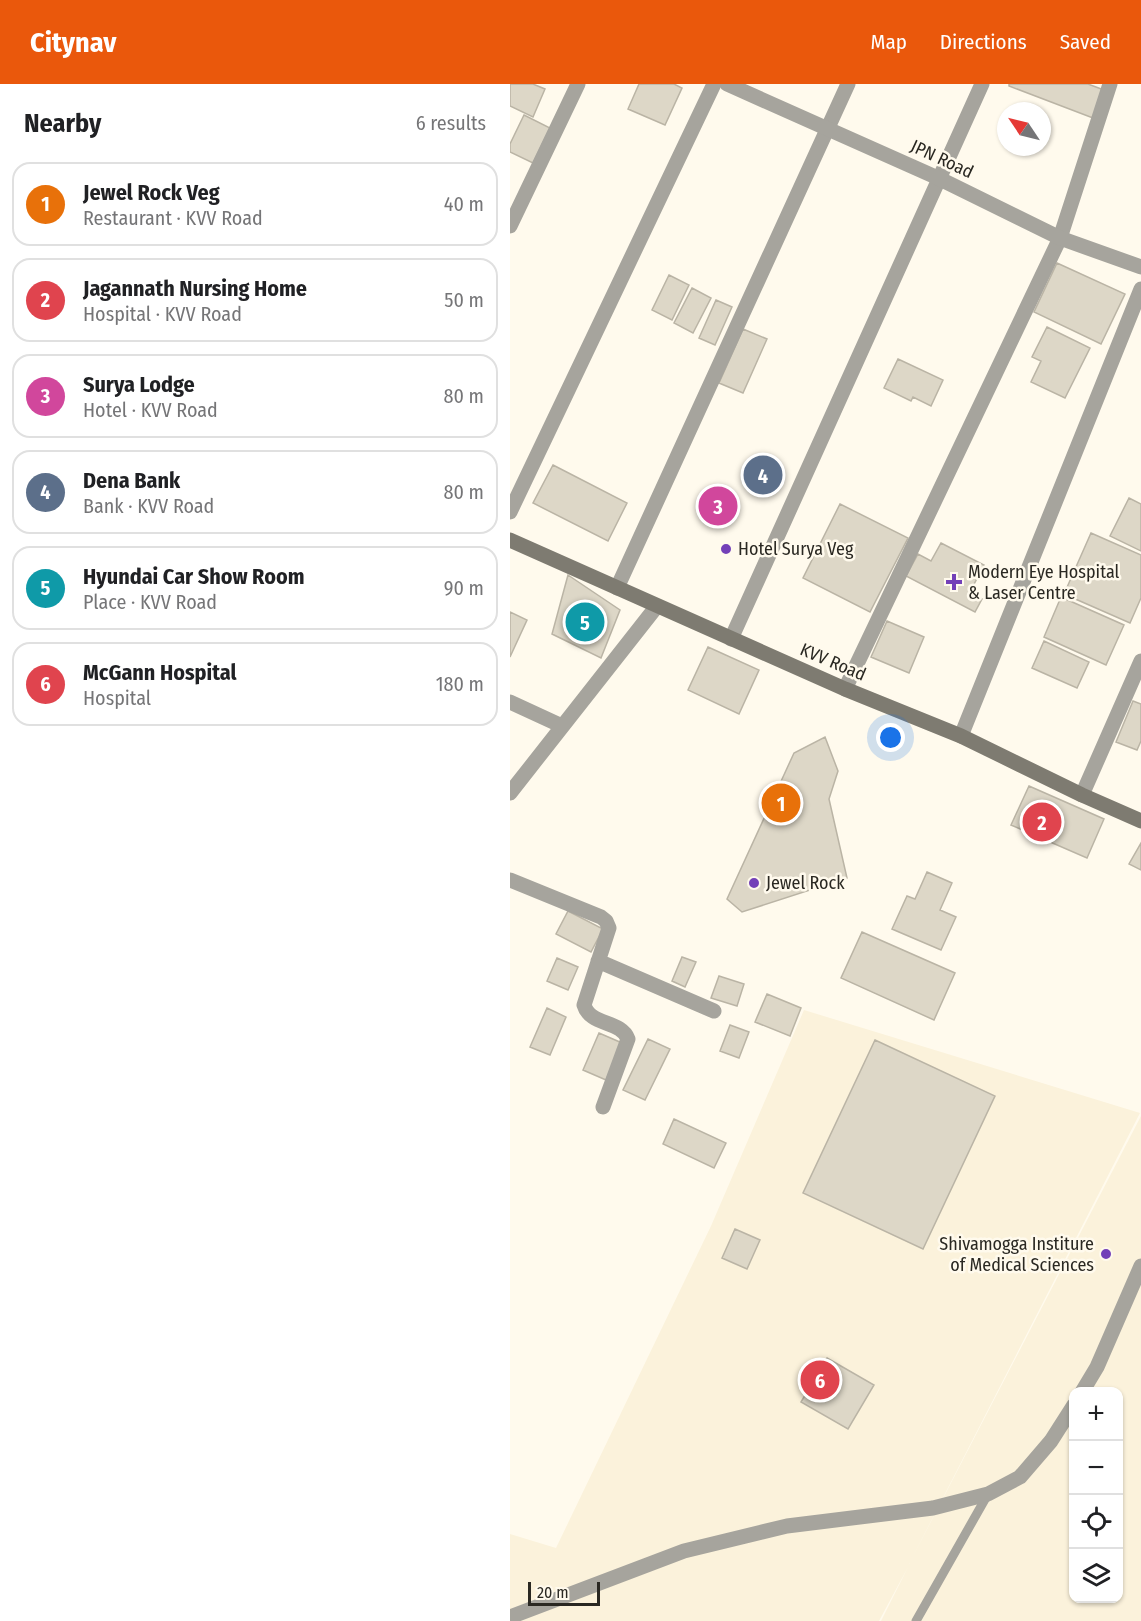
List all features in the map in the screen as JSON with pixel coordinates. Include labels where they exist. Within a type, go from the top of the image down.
[{"type":"main road","name":"KVV Road","points":[[510,540],[845,689],[961,736],[1141,821]]},
{"type":"street","points":[[510,226],[578,84]]},
{"type":"street","points":[[510,512],[714,84]]},
{"type":"street","name":"JPN Road","points":[[727,84],[938,178],[1060,238],[1141,267]]},
{"type":"street","points":[[617,588],[848,84]]},
{"type":"street","points":[[731,639],[982,84]]},
{"type":"street","points":[[845,689],[1060,238],[1110,84]]},
{"type":"street","points":[[961,736],[1141,289]]},
{"type":"street","points":[[510,793],[657,606]]},
{"type":"street","points":[[1082,795],[1141,661]]},
{"type":"street","points":[[510,702],[562,726]]},
{"type":"street","points":[[510,880],[601,917],[609,928],[584,1005],[593,1018],[624,1031],[628,1039],[603,1107]]},
{"type":"street","points":[[598,961],[714,1011]]},
{"type":"street","points":[[1085,1387],[1097,1367],[1141,1266]]},
{"type":"street","points":[[510,1617],[684,1551],[787,1526],[933,1508],[988,1494],[1020,1477],[1051,1441],[1069,1413]]},
{"type":"lane","points":[[916,1621],[988,1494]]},
{"type":"shaded area","points":[[804,1010],[1140,1113],[909,1564],[1141,1116],[1141,1621],[881,1621],[908,1567],[879,1621],[510,1621],[510,1534],[556,1548],[711,1226]]},
{"type":"building","points":[[510,84],[533,84],[545,89],[533,117],[510,106]]},
{"type":"building","points":[[639,84],[674,84],[682,88],[665,125],[628,109]]},
{"type":"building","points":[[1009,84],[1088,84],[1104,90],[1093,118],[1009,86]]},
{"type":"building","points":[[524,115],[550,128],[533,163],[510,152],[510,144]]},
{"type":"building","points":[[1057,263],[1125,294],[1101,344],[1034,312]]},
{"type":"building","points":[[669,275],[689,285],[672,320],[652,310]]},
{"type":"building","points":[[692,288],[711,298],[693,333],[674,323]]},
{"type":"building","points":[[716,300],[732,307],[715,345],[699,338]]},
{"type":"building","points":[[1047,327],[1090,348],[1065,398],[1031,382],[1041,361],[1032,357]]},
{"type":"building","points":[[743,329],[767,339],[743,393],[719,383]]},
{"type":"building","points":[[898,359],[943,380],[931,406],[913,397],[911,401],[884,388]]},
{"type":"building","points":[[553,465],[627,503],[608,541],[533,503]]},
{"type":"building","points":[[1129,498],[1141,504],[1141,551],[1110,536]]},
{"type":"building","points":[[840,504],[908,538],[870,612],[803,578]]},
{"type":"building","points":[[1091,533],[1141,555],[1141,598],[1130,623],[1064,594]]},
{"type":"building","points":[[941,543],[984,565],[970,592],[982,599],[975,612],[906,576],[918,554],[931,561]]},
{"type":"building","points":[[568,575],[620,610],[601,658],[552,634]]},
{"type":"building","points":[[1061,597],[1124,625],[1106,665],[1044,637]]},
{"type":"building","points":[[510,612],[527,620],[510,657]]},
{"type":"building","points":[[887,621],[924,637],[909,673],[871,657]]},
{"type":"building","points":[[1044,641],[1089,662],[1077,688],[1032,668]]},
{"type":"building","points":[[708,647],[759,670],[739,714],[688,690]]},
{"type":"building","points":[[1133,701],[1141,704],[1141,741],[1137,750],[1116,742]]},
{"type":"building","points":[[825,737],[838,771],[829,799],[847,878],[742,912],[727,899],[794,753]]},
{"type":"building","points":[[1029,786],[1104,819],[1087,858],[1011,825]]},
{"type":"building","points":[[1141,843],[1141,870],[1129,864]]},
{"type":"building","points":[[927,872],[952,883],[940,910],[956,917],[941,950],[892,929],[907,896],[915,899]]},
{"type":"building","points":[[568,911],[603,929],[591,952],[556,934]]},
{"type":"building","points":[[862,932],[955,973],[934,1020],[841,978]]},
{"type":"building","points":[[682,957],[696,962],[685,987],[672,981]]},
{"type":"building","points":[[557,958],[578,967],[568,990],[547,981]]},
{"type":"building","points":[[719,976],[744,984],[737,1006],[711,998]]},
{"type":"building","points":[[767,994],[801,1008],[790,1036],[755,1022]]},
{"type":"building","points":[[547,1008],[566,1017],[550,1055],[530,1047]]},
{"type":"building","points":[[730,1025],[749,1032],[739,1058],[720,1051]]},
{"type":"building","points":[[599,1033],[622,1043],[606,1080],[583,1070]]},
{"type":"building","points":[[648,1039],[670,1049],[645,1100],[623,1090]]},
{"type":"building","points":[[875,1040],[995,1096],[923,1249],[803,1193]]},
{"type":"building","points":[[674,1119],[726,1143],[714,1168],[663,1144]]},
{"type":"building","points":[[735,1229],[760,1240],[747,1269],[722,1258]]},
{"type":"building","points":[[827,1358],[874,1385],[848,1429],[801,1402]]},
{"type":"place","name":"Dena Bank","points":[[763,475]]},
{"type":"place","name":"Surya Lodge","points":[[718,506]]},
{"type":"place","name":"Hotel Surya Veg","points":[[726,549]]},
{"type":"place","name":"Modern Eye Hospital & Laser Centre","points":[[954,582]]},
{"type":"place","name":"Hyundai Car Show Room","points":[[585,622]]},
{"type":"place","name":"Jewel Rock Veg","points":[[781,803]]},
{"type":"place","name":"Jagannath Nursing Home","points":[[1042,822]]},
{"type":"place","name":"Jewel Rock","points":[[754,883]]},
{"type":"place","name":"Shivamogga Institure of Medical Sciences","points":[[1106,1254]]},
{"type":"place","name":"McGann Hospital","points":[[820,1380]]}]
